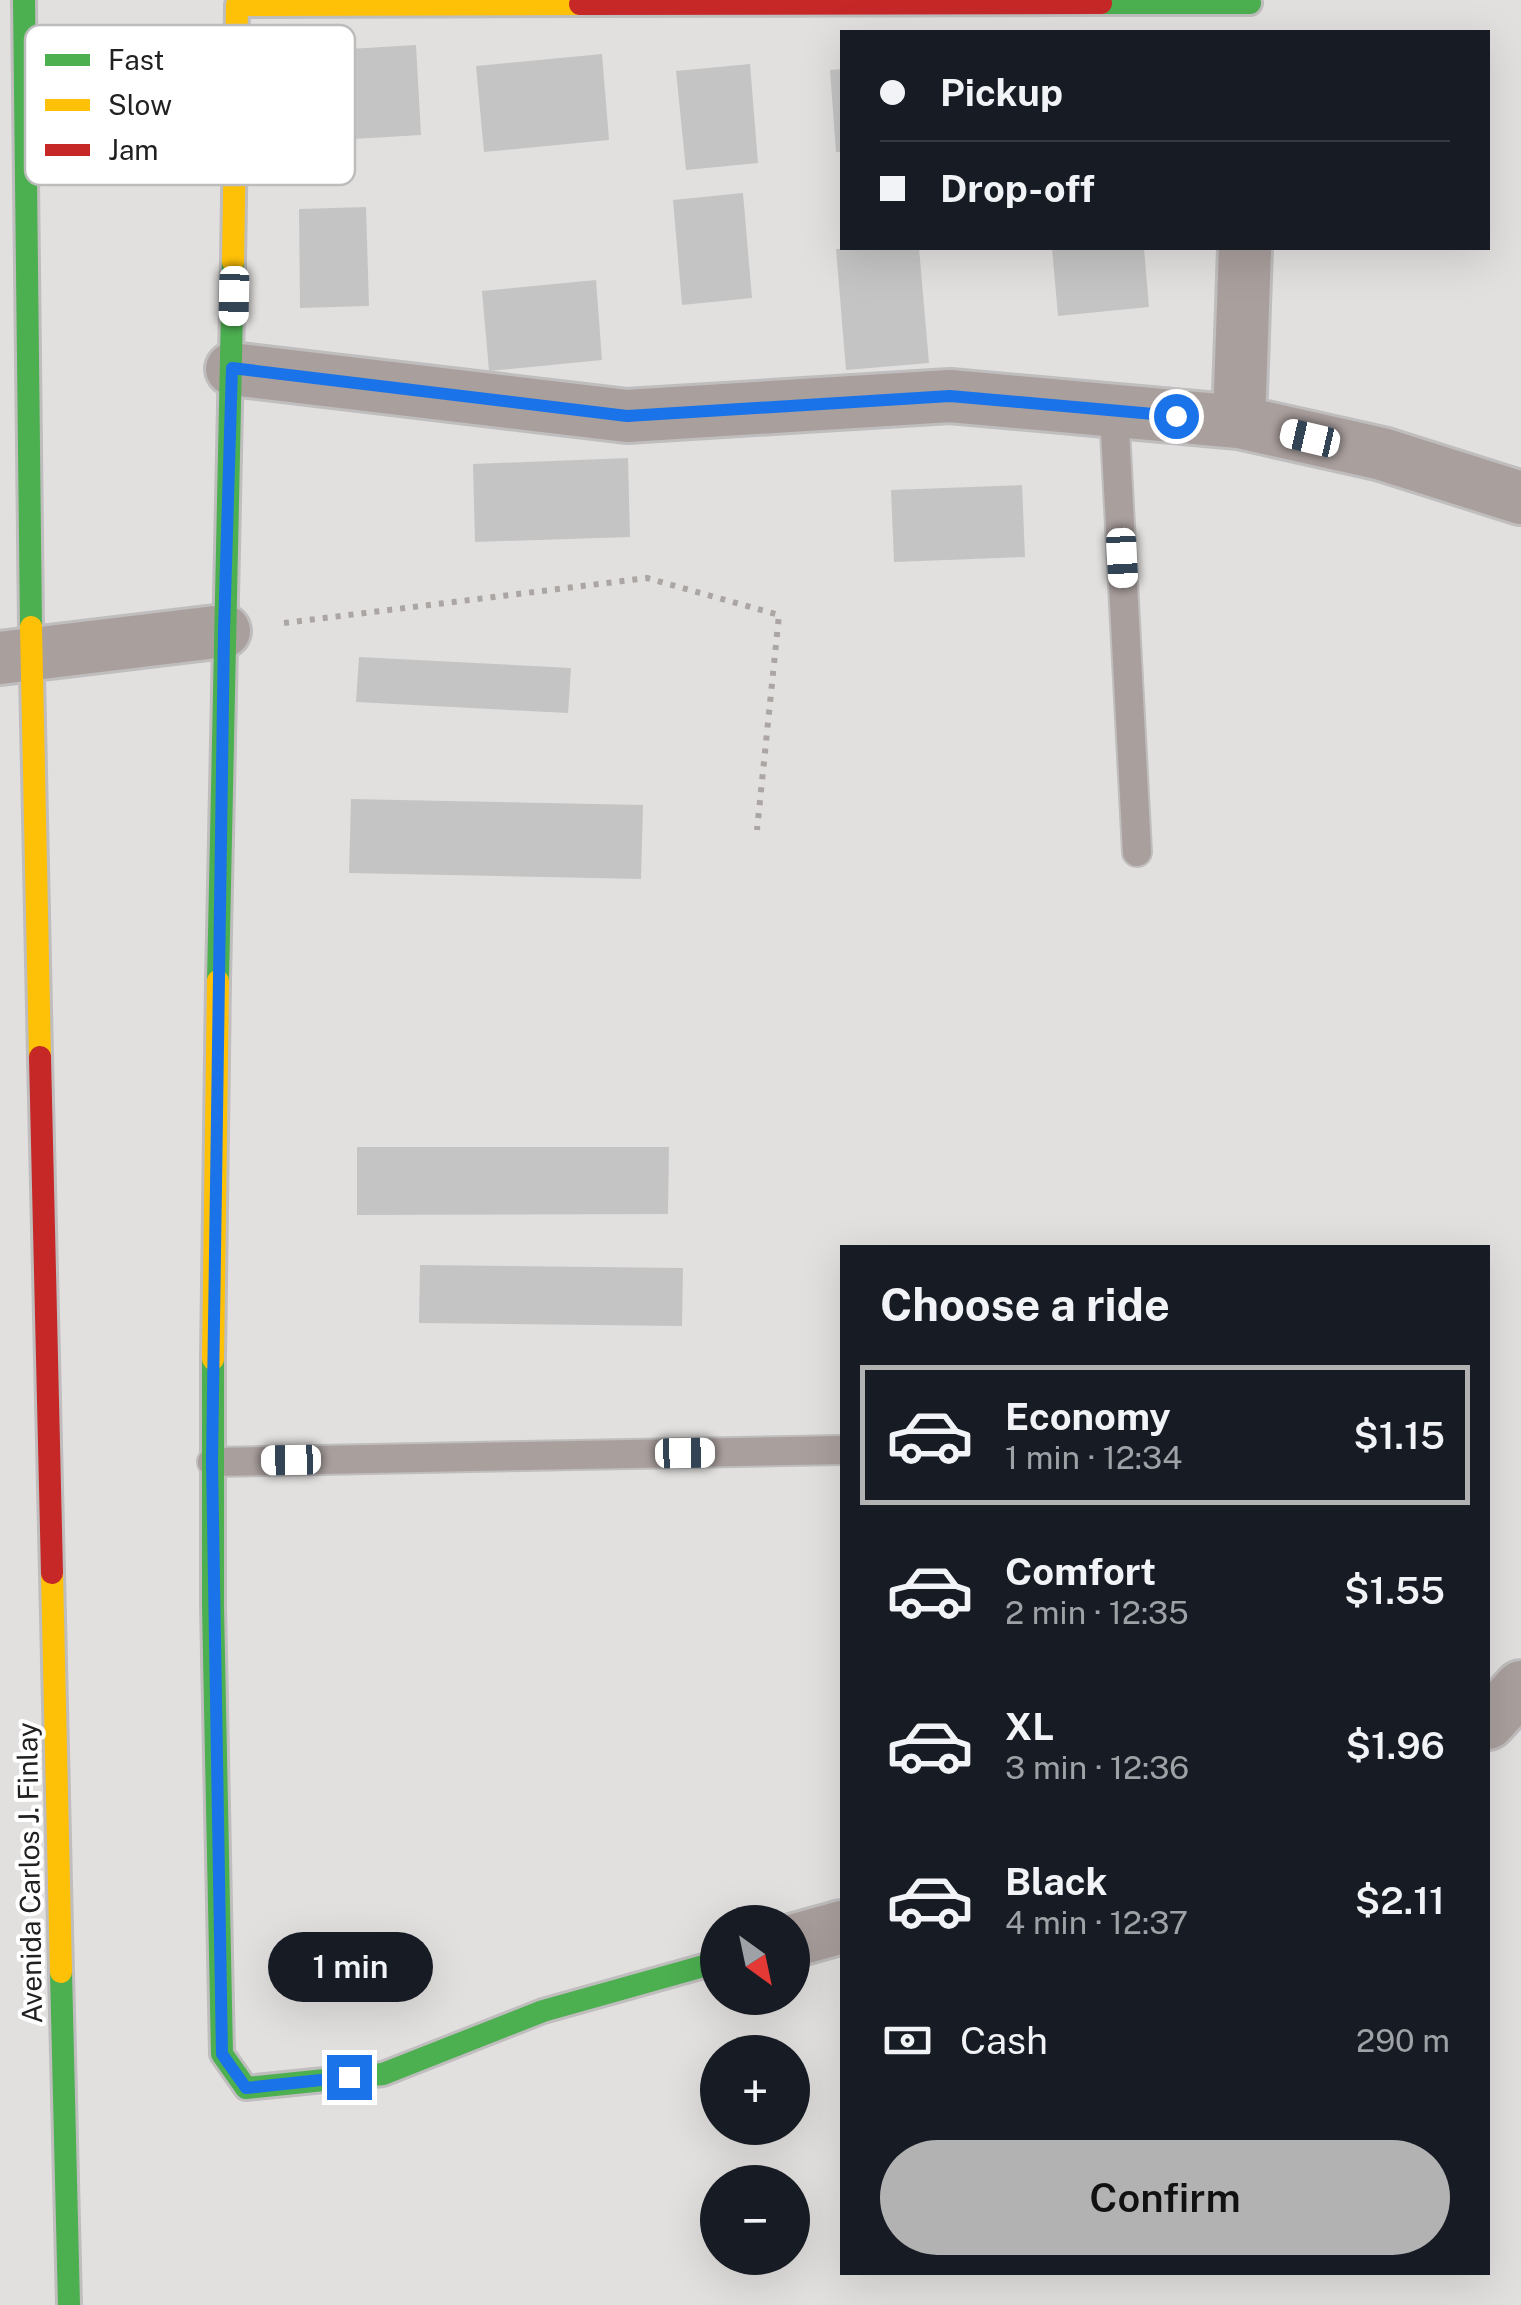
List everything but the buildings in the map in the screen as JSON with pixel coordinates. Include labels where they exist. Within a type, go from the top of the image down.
[{"type":"street","name":"Avenida Carlos J. Finlay","points":[[24,0],[16,657],[68,2305]]},
{"type":"street","points":[[237,25],[237,4],[1250,12]]},
{"type":"street","points":[[235,185],[212,1462],[222,2054],[246,2088],[384,2074],[543,2011],[700,1967]]},
{"type":"street","points":[[1238,422],[1245,250]]},
{"type":"street","points":[[232,368],[627,416],[950,396],[1238,422],[1382,454],[1521,498]]},
{"type":"street","points":[[16,657],[224,631]]},
{"type":"street","points":[[1490,1721],[1521,1688]]},
{"type":"street","points":[[810,1936],[840,1928]]},
{"type":"lane","points":[[1114,411],[1137,852]]},
{"type":"lane","points":[[212,1462],[840,1450]]},
{"type":"path","points":[[224,631],[647,578],[779,615],[757,830]]},
{"type":"traffic: fast","points":[[24,0],[25,90]]},
{"type":"traffic: fast","points":[[1101,3],[1250,3]]},
{"type":"traffic: fast","points":[[26,185],[31,627]]},
{"type":"traffic: fast","points":[[218,981],[233,262]]},
{"type":"traffic: fast","points":[[213,1359],[213,1606],[222,2054],[246,2088],[383,2074],[543,2011],[700,1967]]},
{"type":"traffic: fast","points":[[61,1972],[69,2305]]},
{"type":"traffic: slow","points":[[237,25],[237,5],[580,4]]},
{"type":"traffic: slow","points":[[233,262],[234,185]]},
{"type":"traffic: slow","points":[[31,627],[40,1057]]},
{"type":"traffic: slow","points":[[213,1359],[218,981]]},
{"type":"traffic: slow","points":[[52,1573],[61,1972]]},
{"type":"traffic: jam","points":[[580,4],[1101,3]]},
{"type":"traffic: jam","points":[[40,1057],[52,1573]]},
{"type":"route","points":[[349,2077],[246,2088],[222,2054],[212,1462],[224,631],[232,368],[627,416],[950,396],[1176,416]]}]
